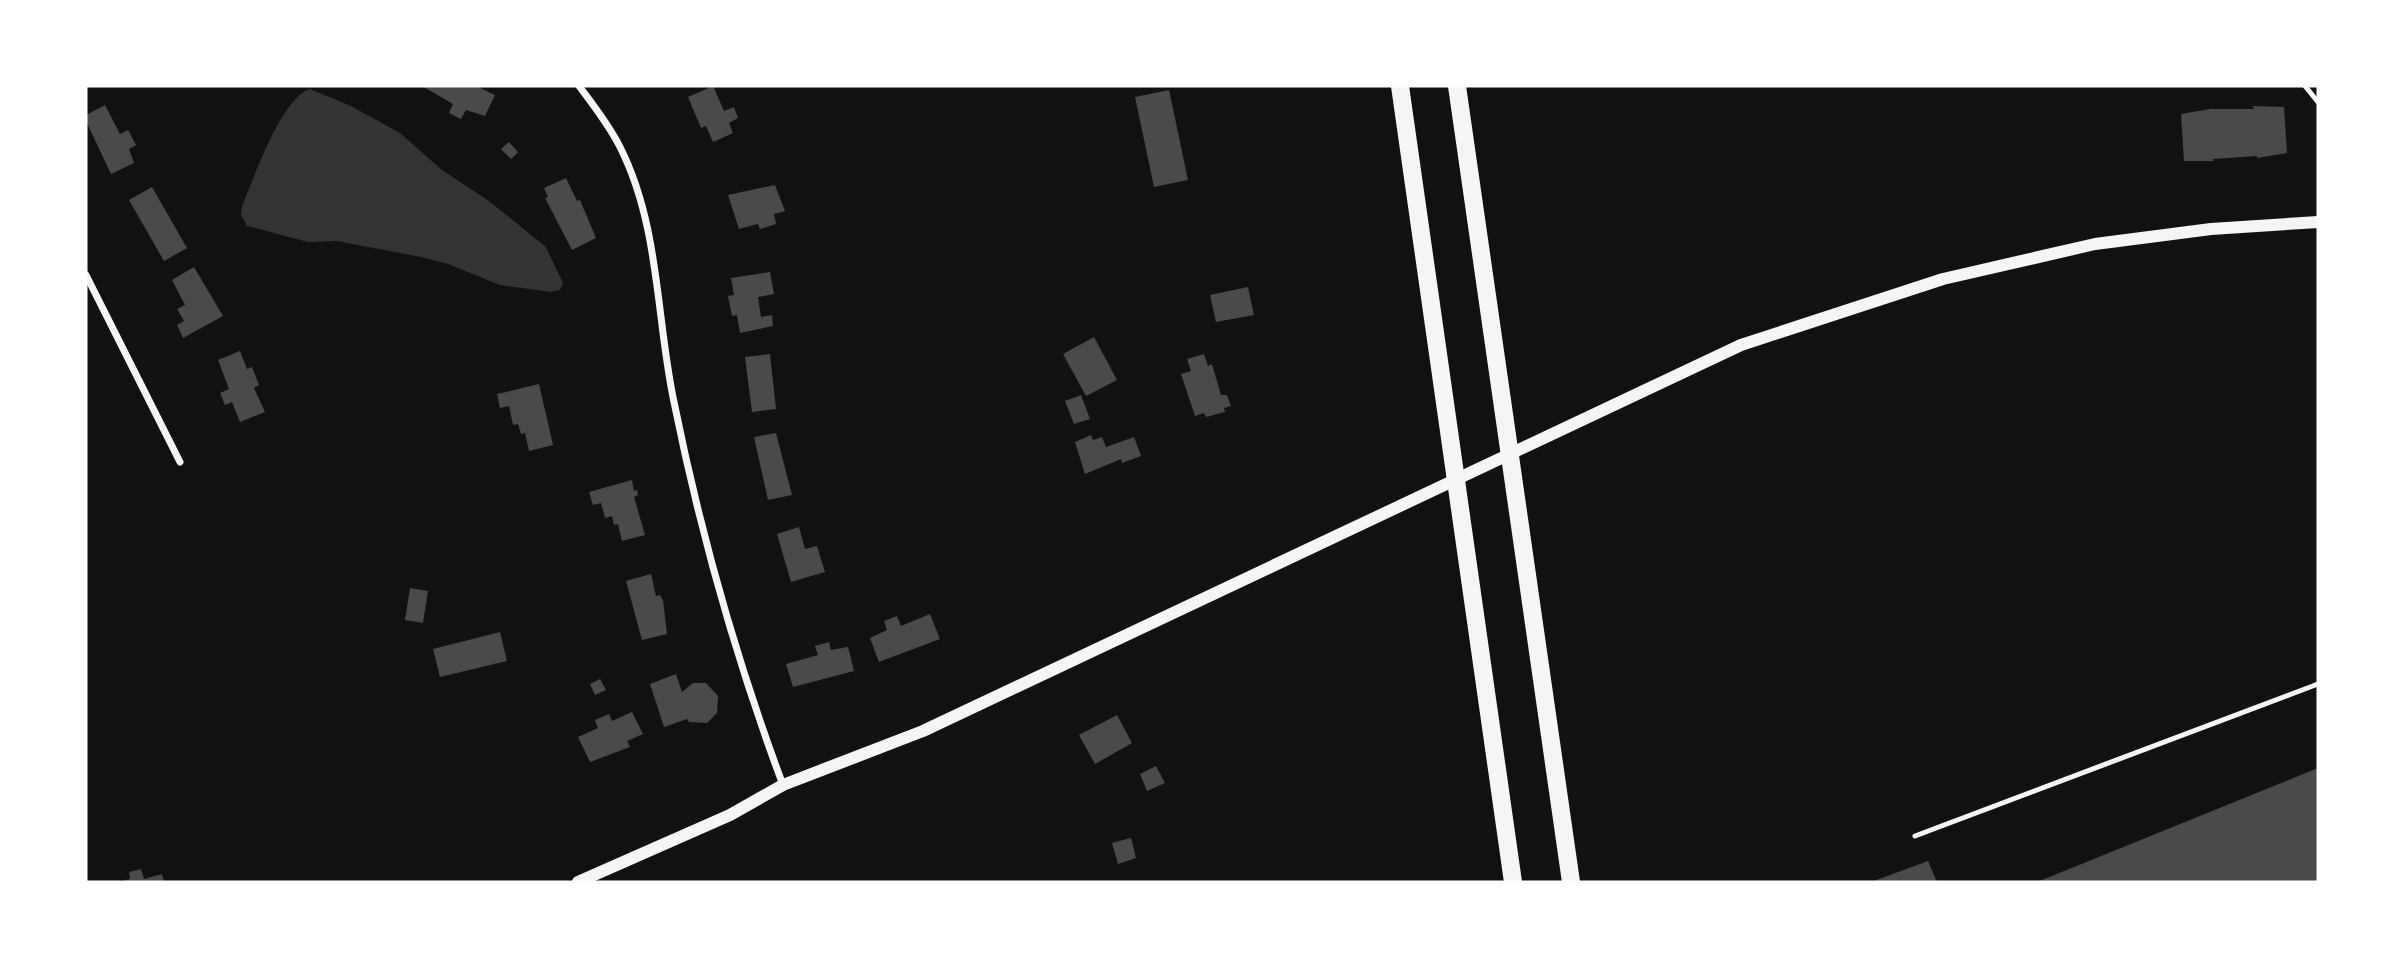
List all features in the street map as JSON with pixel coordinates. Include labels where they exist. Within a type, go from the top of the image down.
[{"type":"highway","points":[[1399,86],[1513,882]]},
{"type":"highway","points":[[1457,86],[1571,882]]},
{"type":"street","points":[[579,86],[621,148],[645,216],[673,400],[695,492],[756,714],[783,785]]},
{"type":"street","points":[[578,882],[730,815],[783,785],[923,731],[1741,345],[1943,279],[2095,244],[2211,229],[2318,222]]},
{"type":"street","points":[[86,275],[180,462]]},
{"type":"lane","points":[[2305,86],[2318,102]]},
{"type":"lane","points":[[1915,836],[2318,684]]},
{"type":"shaded area","points":[[310,89],[351,106],[400,133],[442,170],[489,201],[546,247],[563,283],[560,290],[551,292],[500,285],[448,264],[421,257],[337,241],[308,242],[247,226],[241,215],[242,206],[261,159],[289,107],[299,95]]},
{"type":"building","points":[[422,86],[476,86],[495,95],[485,116],[466,110],[461,119],[449,113],[453,104]]},
{"type":"building","points":[[713,86],[724,111],[734,107],[738,118],[729,123],[733,133],[713,142],[706,126],[701,128],[688,97]]},
{"type":"building","points":[[1169,90],[1188,180],[1154,187],[1135,97]]},
{"type":"building","points":[[105,105],[120,134],[128,130],[136,145],[129,149],[134,163],[111,174],[86,121],[86,115]]},
{"type":"building","points":[[2253,106],[2284,107],[2287,153],[2257,158],[2184,161],[2181,114],[2210,109],[2254,109]]},
{"type":"building","points":[[509,142],[518,152],[511,159],[501,149]]},
{"type":"building","points":[[566,178],[577,201],[580,200],[596,238],[572,250],[545,198],[548,197],[544,188]]},
{"type":"building","points":[[775,185],[785,211],[774,214],[776,224],[760,229],[758,224],[739,229],[728,195]]},
{"type":"building","points":[[152,187],[187,248],[164,261],[129,200]]},
{"type":"building","points":[[194,267],[223,316],[183,338],[177,325],[184,321],[177,309],[185,305],[172,280]]},
{"type":"building","points":[[770,272],[774,294],[758,297],[761,317],[772,315],[773,326],[740,333],[737,315],[732,316],[728,296],[734,295],[731,278]]},
{"type":"building","points":[[1248,287],[1254,315],[1216,322],[1210,295]]},
{"type":"building","points":[[1094,337],[1117,380],[1086,396],[1063,354]]},
{"type":"building","points":[[240,351],[247,369],[252,367],[259,385],[254,388],[265,412],[240,422],[232,402],[225,405],[220,393],[229,389],[218,360]]},
{"type":"building","points":[[770,354],[776,409],[752,412],[745,357]]},
{"type":"building","points":[[1204,354],[1208,366],[1212,364],[1221,395],[1227,395],[1231,406],[1224,408],[1225,412],[1206,417],[1204,413],[1195,416],[1181,374],[1191,371],[1187,359]]},
{"type":"building","points":[[539,384],[553,445],[529,451],[525,433],[521,434],[518,424],[513,425],[509,406],[500,408],[497,394]]},
{"type":"building","points":[[1081,395],[1090,419],[1074,424],[1065,401]]},
{"type":"building","points":[[776,433],[792,495],[768,500],[754,437]]},
{"type":"building","points":[[1091,435],[1093,440],[1102,437],[1106,447],[1134,437],[1141,456],[1122,463],[1121,459],[1085,474],[1075,442]]},
{"type":"building","points":[[632,480],[634,491],[637,490],[638,495],[634,497],[645,535],[622,541],[618,524],[614,525],[612,516],[605,518],[601,503],[593,505],[589,492]]},
{"type":"building","points":[[799,527],[805,549],[817,546],[825,572],[791,582],[777,534]]},
{"type":"building","points":[[651,574],[656,596],[660,595],[663,600],[667,634],[642,640],[626,581]]},
{"type":"building","points":[[410,588],[428,591],[423,623],[405,620]]},
{"type":"building","points":[[930,614],[940,639],[879,662],[870,638],[887,630],[884,621],[897,616],[901,626]]},
{"type":"building","points":[[500,632],[507,661],[440,677],[433,649]]},
{"type":"building","points":[[829,642],[831,650],[848,647],[854,671],[793,687],[786,664],[818,655],[815,646]]},
{"type":"building","points":[[676,674],[682,692],[693,683],[706,683],[718,696],[717,713],[707,723],[689,722],[687,719],[664,727],[650,684]]},
{"type":"building","points":[[600,679],[606,690],[595,695],[590,684]]},
{"type":"building","points":[[632,712],[643,734],[627,741],[630,747],[590,762],[578,737],[598,728],[595,720],[609,714],[612,721]]},
{"type":"building","points":[[1117,715],[1132,743],[1095,764],[1079,735]]},
{"type":"building","points":[[1156,766],[1165,783],[1147,791],[1140,774]]},
{"type":"building","points":[[2318,768],[2318,882],[2037,882]]},
{"type":"building","points":[[1131,838],[1136,858],[1118,864],[1112,843]]},
{"type":"building","points":[[1928,861],[1937,882],[1871,882]]},
{"type":"building","points":[[141,869],[144,879],[162,874],[164,882],[120,882],[130,879],[129,872]]}]
